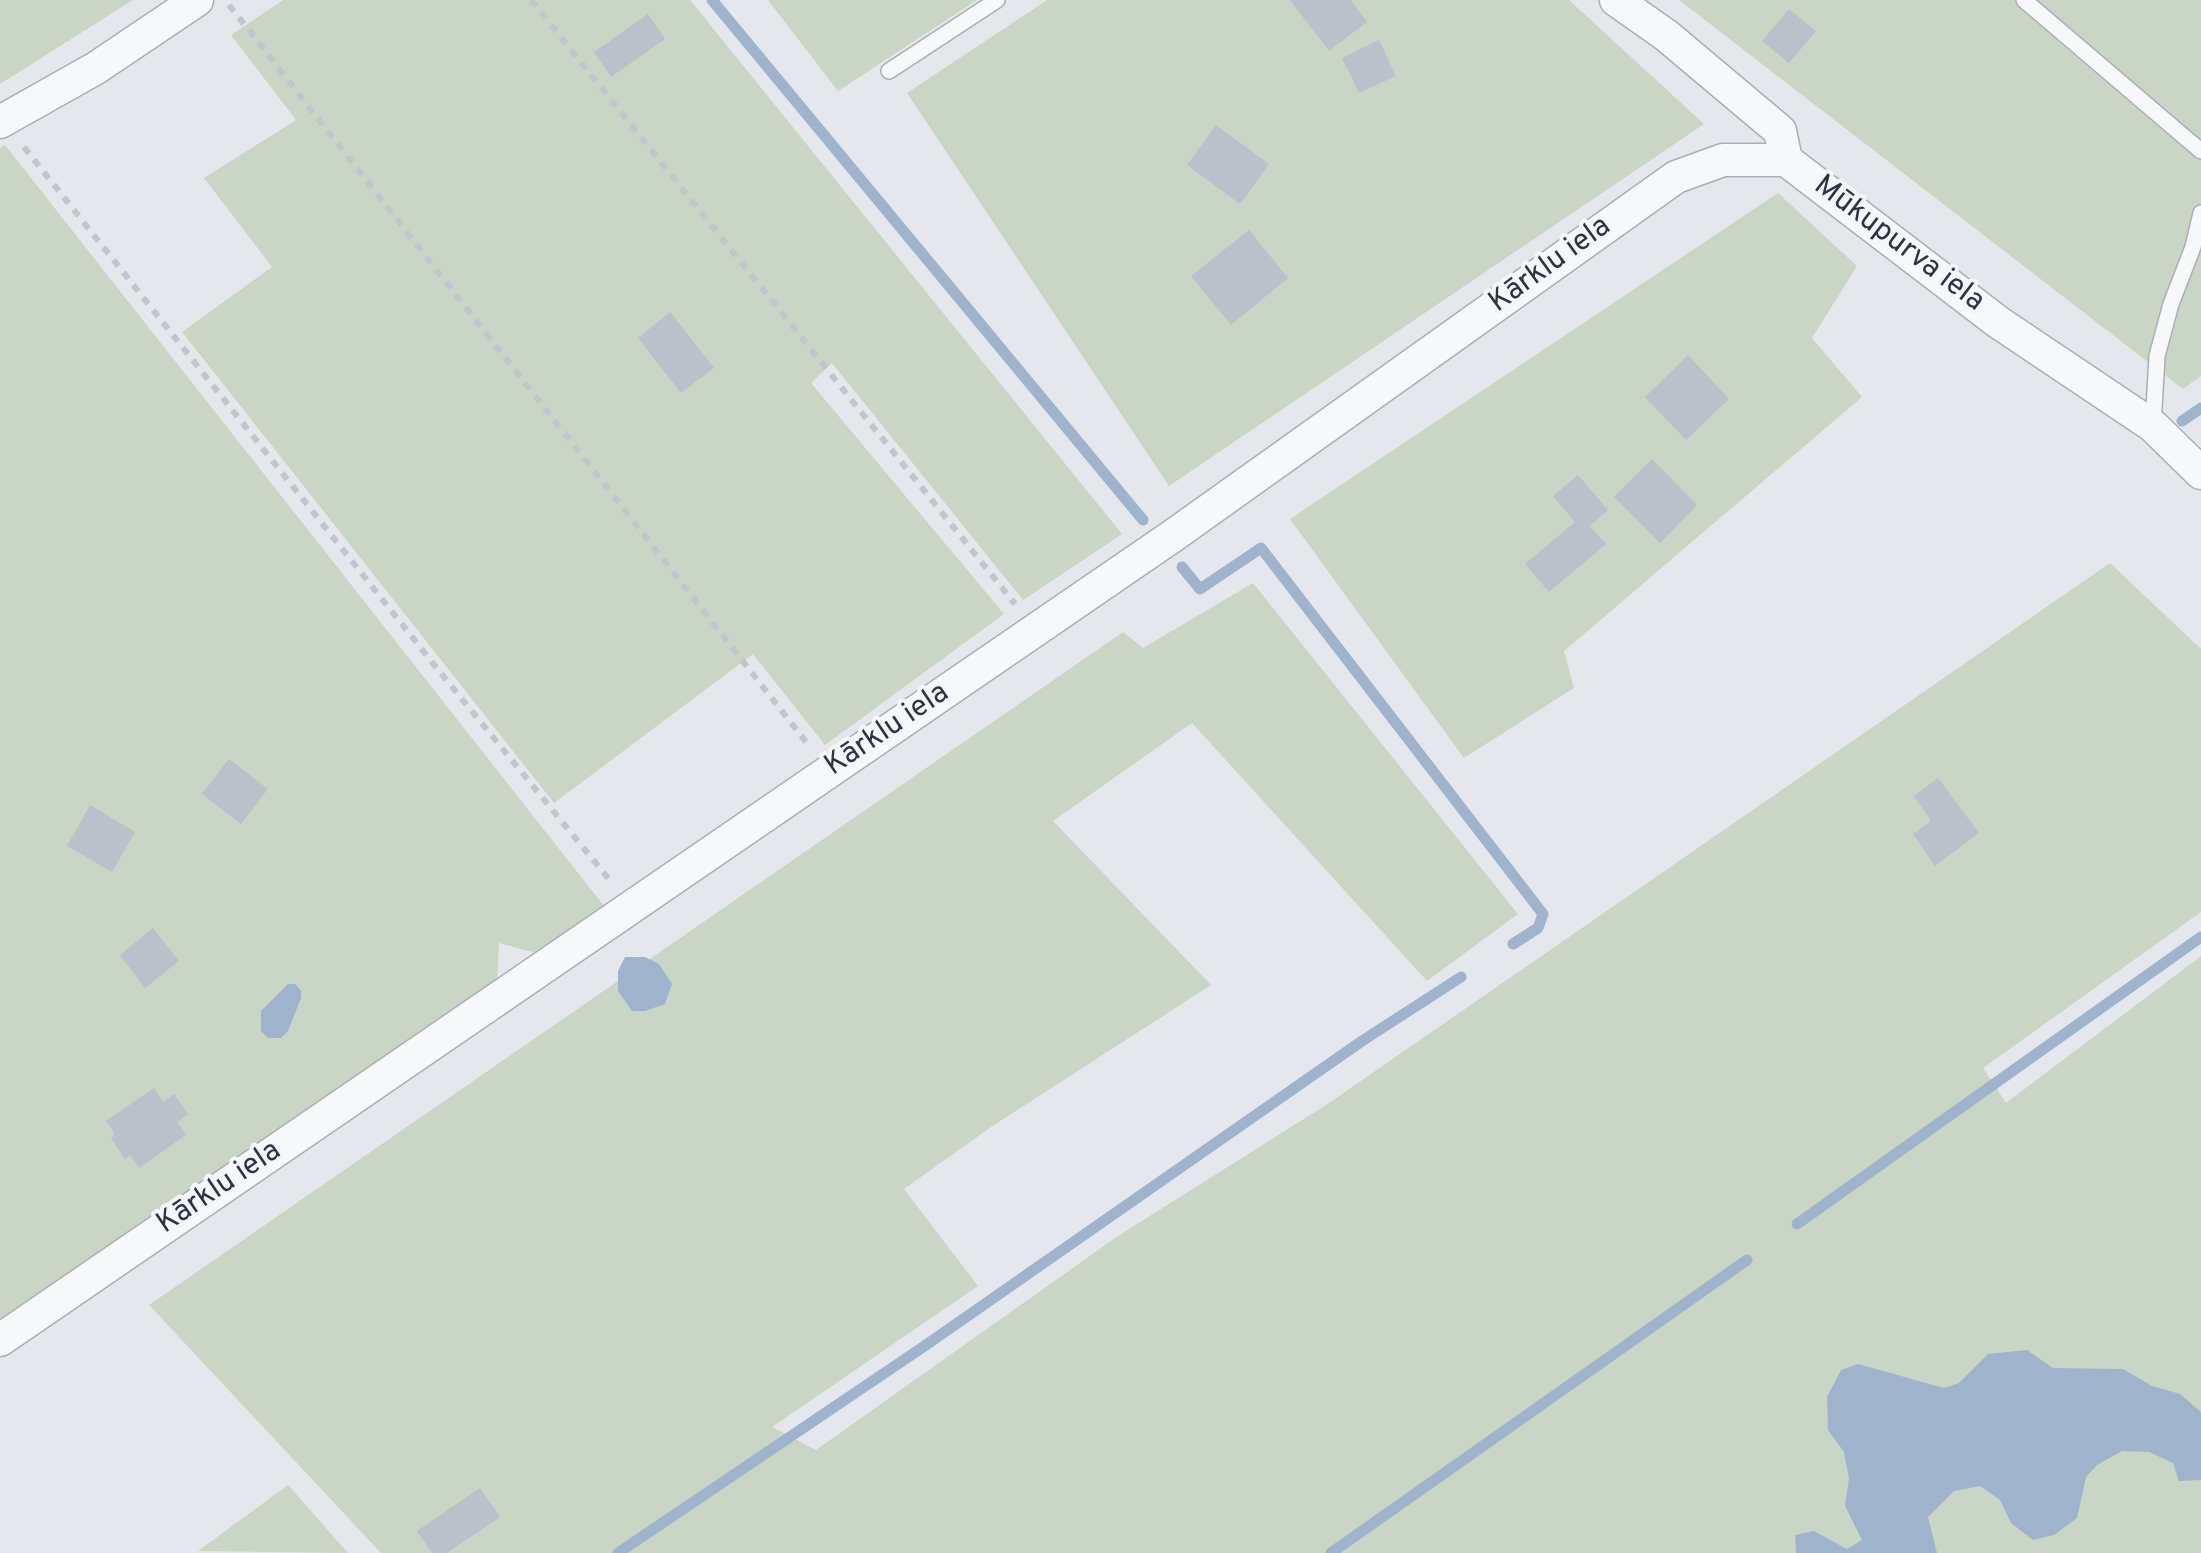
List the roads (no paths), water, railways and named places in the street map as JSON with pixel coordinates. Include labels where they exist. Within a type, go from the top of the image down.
[{"type":"street","points":[[1,121],[96,68],[197,0]]},
{"type":"street","name":"Mūkupurva iela","points":[[1616,0],[1667,36],[1780,131],[1786,160],[1998,322],[2194,454]]},
{"type":"street","name":"Kārklu iela","points":[[0,1340],[1036,630],[1676,177],[1723,160],[1786,160]]},
{"type":"lane","points":[[889,71],[997,0]]},
{"type":"lane","points":[[2024,0],[2201,151]]},
{"type":"lane","points":[[2153,426],[2157,356],[2171,304],[2194,247],[2201,213]]},
{"type":"water","points":[[625,957],[645,957],[659,964],[672,984],[665,1004],[632,1011],[618,991],[618,971]]},
{"type":"water","points":[[288,984],[295,984],[301,998],[288,1031],[281,1038],[268,1038],[261,1031],[261,1011]]},
{"type":"water","points":[[2027,1350],[2053,1368],[2123,1369],[2152,1386],[2180,1394],[2201,1412],[2201,1480],[2179,1481],[2173,1463],[2149,1452],[2122,1451],[2097,1465],[2086,1477],[2077,1518],[2054,1535],[2033,1540],[2011,1523],[2000,1500],[1980,1486],[1954,1491],[1928,1517],[1937,1553],[1796,1553],[1795,1535],[1814,1531],[1847,1549],[1862,1540],[1845,1506],[1849,1478],[1844,1452],[1828,1430],[1827,1397],[1841,1370],[1858,1364],[1944,1388],[1959,1383],[1988,1354]]},
{"type":"waterway","points":[[712,0],[1143,520]]},
{"type":"waterway","points":[[2182,421],[2201,408]]},
{"type":"waterway","points":[[1182,567],[1200,589],[1261,548],[1543,914],[1538,928],[1513,944]]},
{"type":"waterway","points":[[1797,1224],[2201,937]]},
{"type":"waterway","points":[[618,1553],[926,1345],[1362,1041],[1461,977]]},
{"type":"waterway","points":[[1331,1553],[1747,1260]]}]
